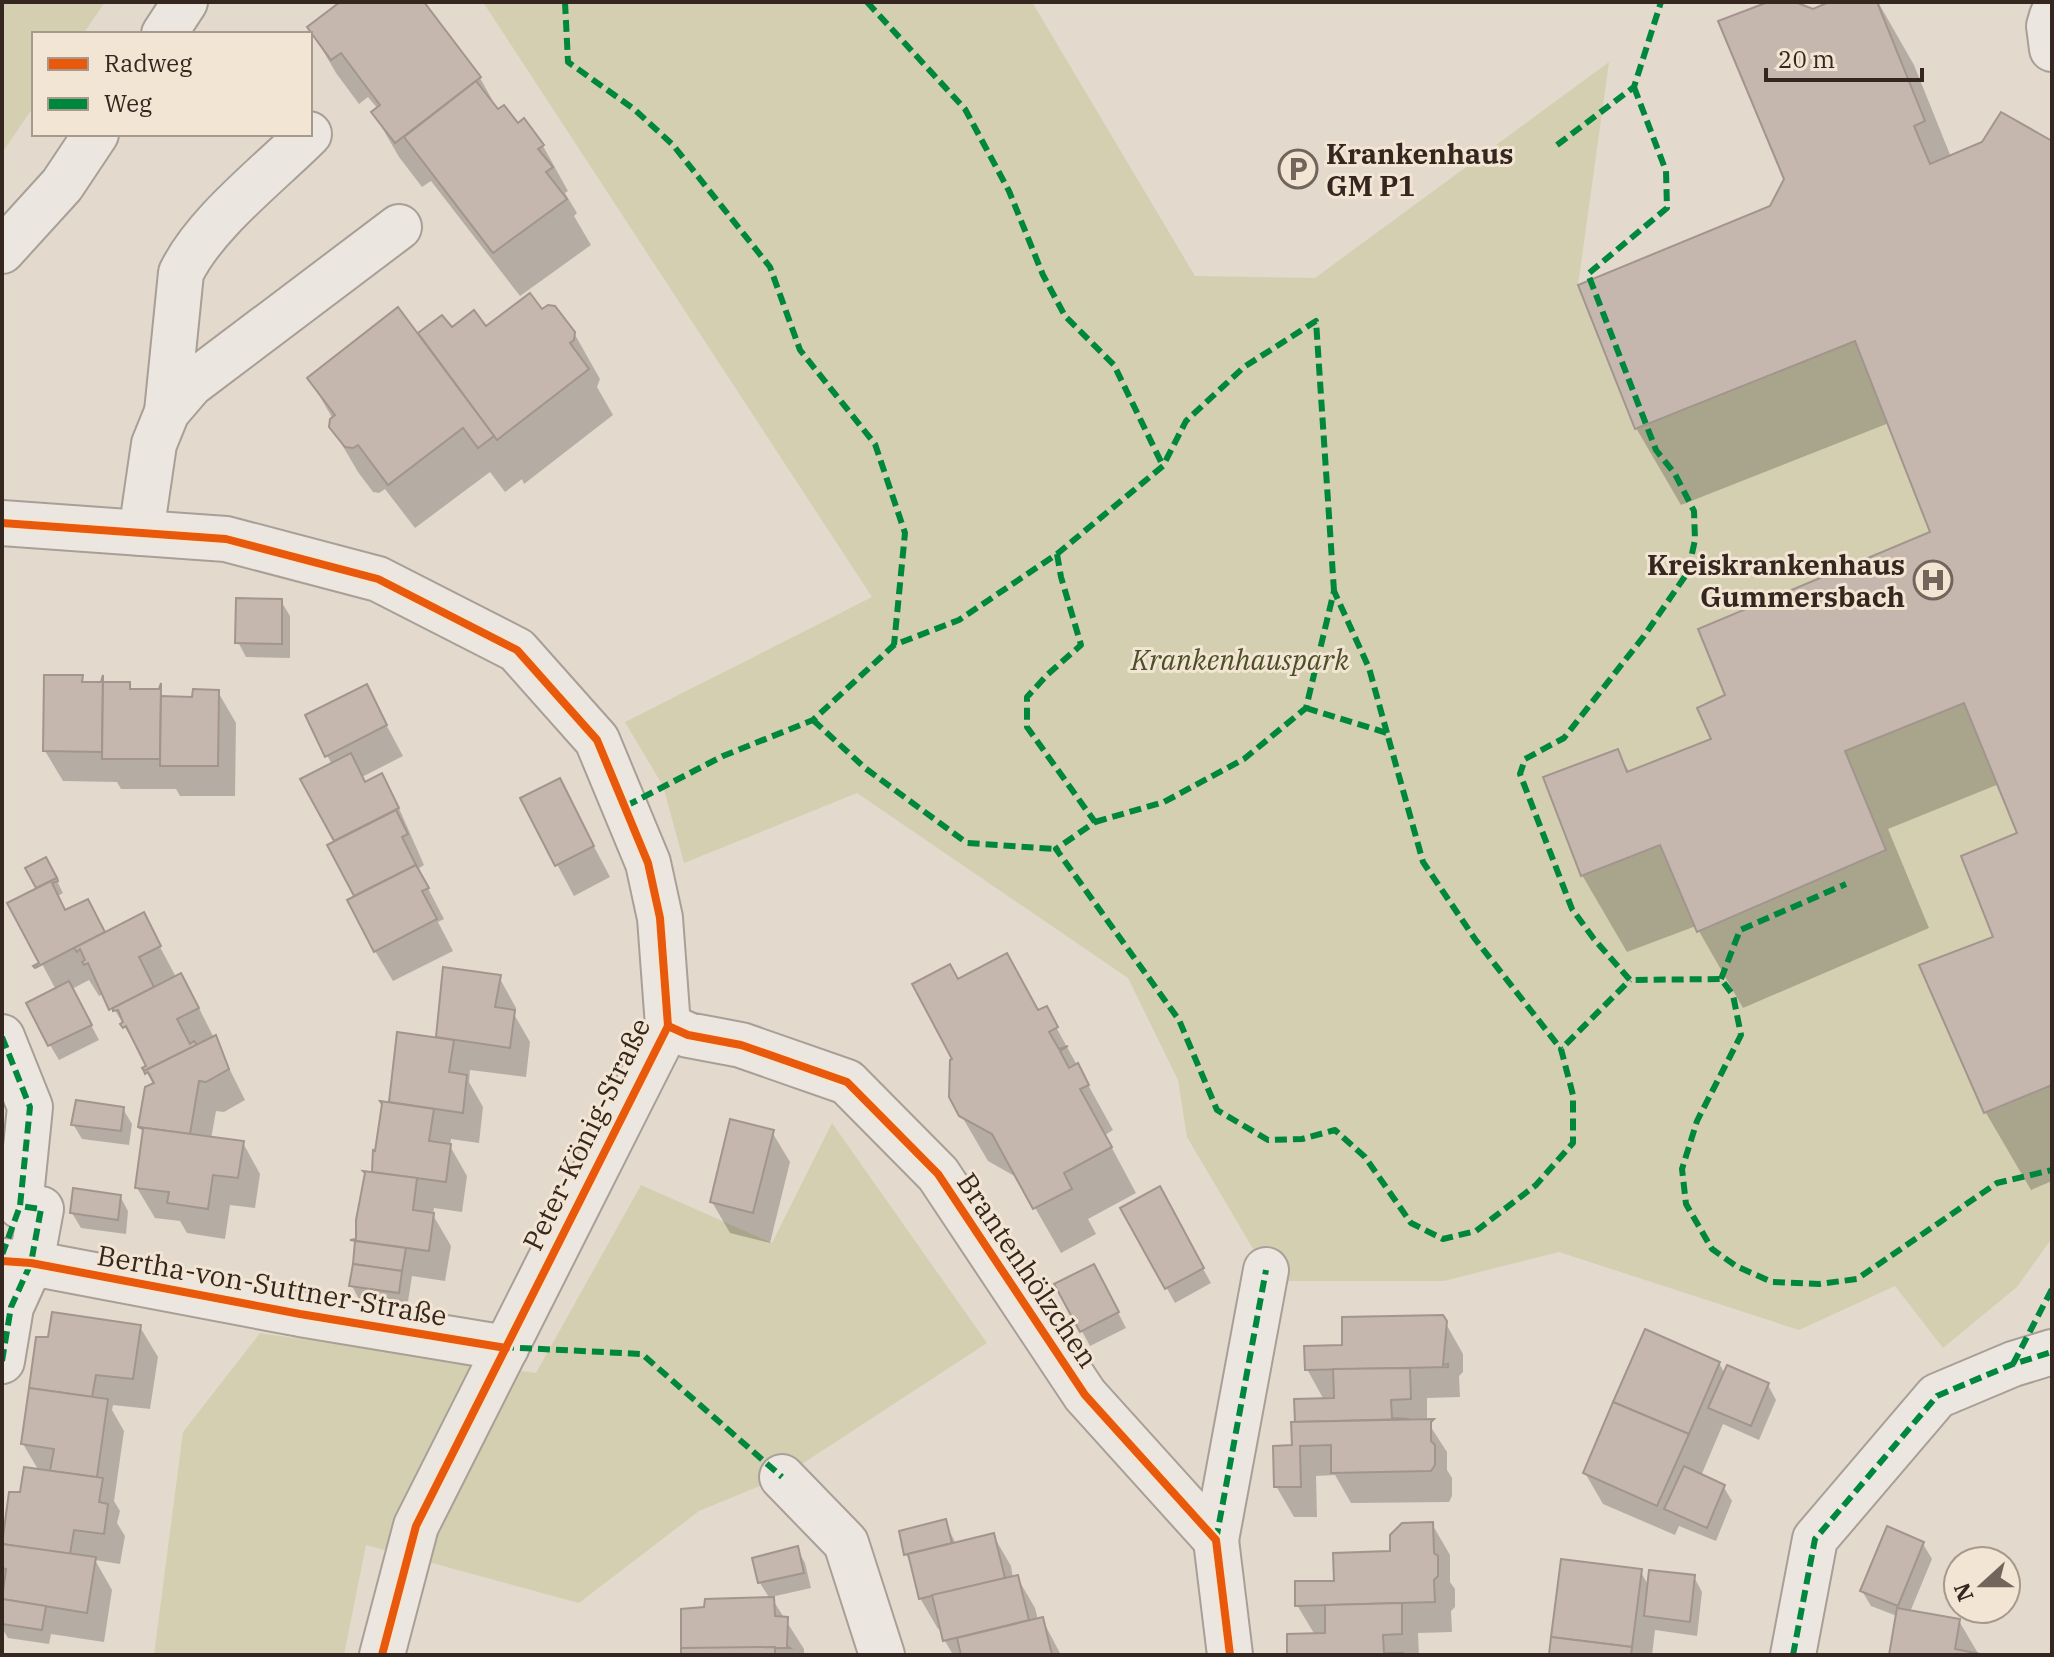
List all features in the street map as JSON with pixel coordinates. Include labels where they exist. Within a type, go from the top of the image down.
[{"type":"street","points":[[165,32],[185,2]]},
{"type":"street","points":[[2052,16],[2049,26],[2052,49]]},
{"type":"street","points":[[2,251],[62,185],[95,136]]},
{"type":"street","points":[[141,533],[154,444],[167,412],[181,273],[211,230],[307,136]]},
{"type":"street","points":[[167,412],[191,384],[399,227]]},
{"type":"street","name":"Peter-König-Straße","points":[[2,523],[226,539],[378,579],[517,650],[597,740],[648,863],[660,918],[668,1026],[416,1526],[382,1655]]},
{"type":"street","name":"Brantenhölzchen","points":[[668,1026],[688,1035],[741,1045],[847,1082],[938,1174],[1085,1395],[1216,1540]]},
{"type":"street","points":[[2,1037],[30,1107],[20,1206],[41,1209],[12,1260],[11,1307],[2,1361]]},
{"type":"street","name":"Bertha-von-Suttner-Straße","points":[[12,1260],[300,1314],[506,1348]]},
{"type":"street","points":[[1230,1655],[1216,1540],[1266,1270]]},
{"type":"street","points":[[1793,1655],[1815,1539],[1825,1527],[1937,1396],[2013,1364],[2052,1352]]},
{"type":"street","points":[[782,1477],[846,1543],[882,1655]]},
{"type":"green space","points":[[2,2],[105,2],[84,32],[32,32],[32,109],[2,153]]},
{"type":"green space","name":"Krankenhauspark","points":[[483,2],[1032,2],[1195,276],[1315,278],[1609,62],[1578,285],[1634,428],[1855,341],[1930,532],[1698,629],[1725,695],[1711,739],[1627,772],[1618,749],[1543,778],[1581,875],[1660,845],[1697,932],[1886,851],[1845,751],[1964,703],[2017,833],[1993,937],[1919,966],[1984,1113],[2052,1085],[2052,1238],[2017,1287],[1943,1348],[1895,1286],[1799,1330],[1559,1252],[1444,1281],[1272,1281],[1187,1137],[1178,1080],[1128,978],[857,793],[684,863],[663,786],[625,722],[872,597]]},
{"type":"green space","points":[[832,1123],[987,1343],[782,1477],[699,1511],[579,1603],[366,1545],[344,1655],[154,1655],[183,1432],[260,1333],[536,1373],[641,1185],[772,1243]]},
{"type":"building","points":[[340,2],[424,2],[481,77],[395,143],[371,112],[380,105],[341,53],[331,60],[307,27]]},
{"type":"building","name":"Kreiskrankenhaus Gummersbach","points":[[1768,2],[1795,2],[1813,9],[1829,2],[1877,2],[1925,121],[1914,126],[1930,164],[1982,142],[2001,112],[2052,141],[2052,1085],[1984,1113],[1919,965],[1993,937],[1961,856],[2017,833],[1964,703],[1845,751],[1886,850],[1697,932],[1660,845],[1581,876],[1543,777],[1618,749],[1627,772],[1711,739],[1697,708],[1725,695],[1698,629],[1930,532],[1855,341],[1635,429],[1578,285],[1770,206],[1784,179],[1718,21]]},
{"type":"building","points":[[476,81],[498,109],[504,105],[518,123],[524,118],[544,145],[538,149],[553,167],[546,172],[567,199],[493,253],[404,137]]},
{"type":"building","points":[[530,293],[542,309],[548,305],[555,306],[575,332],[574,340],[570,343],[589,369],[497,440],[418,333],[442,315],[452,327],[474,310],[486,326]]},
{"type":"building","points":[[398,307],[494,436],[478,448],[463,428],[388,485],[358,445],[345,447],[329,427],[330,419],[335,415],[307,378]]},
{"type":"building","points":[[236,598],[282,599],[282,644],[235,643]]},
{"type":"building","points":[[44,675],[83,675],[82,682],[101,682],[103,675],[102,752],[43,751]]},
{"type":"building","points":[[103,682],[130,682],[130,689],[159,689],[161,683],[160,759],[102,759]]},
{"type":"building","points":[[367,684],[387,725],[325,757],[305,715]]},
{"type":"building","points":[[193,689],[219,690],[218,766],[160,766],[161,696],[192,697]]},
{"type":"building","points":[[351,753],[365,782],[382,773],[399,808],[334,841],[300,779]]},
{"type":"building","points":[[560,778],[594,846],[555,866],[520,798]]},
{"type":"building","points":[[396,810],[408,834],[402,837],[416,865],[354,896],[327,845]]},
{"type":"building","points":[[46,857],[57,878],[36,888],[25,868]]},
{"type":"building","points":[[416,865],[429,888],[422,891],[437,919],[374,952],[347,900]]},
{"type":"building","points":[[57,878],[58,881],[52,883],[65,910],[88,899],[105,932],[35,968],[33,966],[39,963],[7,903]]},
{"type":"building","points":[[144,912],[161,946],[139,957],[154,987],[109,1010],[88,963],[84,965],[80,949],[77,952],[74,948]]},
{"type":"building","points":[[1007,953],[1038,1010],[1047,1006],[1058,1027],[1049,1032],[1059,1049],[1068,1046],[1060,1051],[1069,1068],[1078,1063],[1089,1085],[1080,1089],[1112,1147],[1064,1173],[1072,1189],[1033,1209],[992,1134],[959,1116],[949,1097],[952,1059],[912,984],[950,964],[958,979]]},
{"type":"building","points":[[443,967],[501,975],[495,1007],[515,1010],[510,1048],[436,1037]]},
{"type":"building","points":[[181,973],[199,1008],[177,1019],[190,1044],[194,1041],[197,1045],[144,1071],[142,1068],[146,1066],[126,1026],[123,1028],[120,1024],[123,1022],[118,1010],[113,1011],[113,1008]]},
{"type":"building","points":[[69,981],[92,1025],[48,1046],[26,1003]]},
{"type":"building","points":[[397,1032],[454,1040],[449,1072],[467,1075],[463,1113],[389,1102]]},
{"type":"building","points":[[216,1035],[229,1069],[206,1082],[199,1081],[190,1134],[138,1127],[145,1087],[154,1083],[148,1072],[145,1074],[144,1071]]},
{"type":"building","points":[[76,1100],[124,1107],[121,1131],[71,1125]]},
{"type":"building","points":[[380,1101],[434,1109],[429,1141],[451,1144],[446,1182],[372,1172]]},
{"type":"building","points":[[730,1119],[774,1130],[753,1213],[710,1202]]},
{"type":"building","points":[[138,1127],[244,1141],[238,1178],[213,1175],[208,1209],[167,1203],[169,1192],[135,1188],[143,1129]]},
{"type":"building","points":[[363,1171],[417,1178],[413,1210],[434,1213],[429,1251],[350,1240],[356,1239]]},
{"type":"building","points":[[1160,1186],[1204,1268],[1165,1289],[1120,1208]]},
{"type":"building","points":[[73,1188],[121,1195],[118,1220],[70,1213]]},
{"type":"building","points":[[355,1241],[406,1248],[402,1271],[353,1264]]},
{"type":"building","points":[[353,1264],[402,1271],[399,1293],[349,1286]]},
{"type":"building","points":[[1094,1264],[1119,1312],[1080,1332],[1054,1284]]},
{"type":"building","points":[[52,1312],[141,1325],[133,1379],[96,1375],[92,1397],[29,1388],[36,1337],[48,1337]]},
{"type":"building","points":[[1443,1315],[1447,1321],[1443,1365],[1448,1364],[1448,1367],[1305,1370],[1304,1346],[1342,1345],[1342,1317]]},
{"type":"building","points":[[1645,1329],[1720,1362],[1689,1434],[1613,1402]]},
{"type":"building","points":[[1727,1365],[1769,1383],[1751,1426],[1708,1408]]},
{"type":"building","points":[[1410,1368],[1411,1399],[1391,1400],[1392,1418],[1409,1419],[1295,1422],[1294,1399],[1334,1398],[1333,1369]]},
{"type":"building","points":[[29,1388],[108,1399],[97,1477],[50,1471],[54,1449],[21,1444]]},
{"type":"building","points":[[1613,1402],[1689,1434],[1657,1506],[1583,1473]]},
{"type":"building","points":[[1434,1419],[1431,1422],[1431,1441],[1435,1445],[1435,1465],[1431,1471],[1331,1473],[1331,1445],[1300,1446],[1301,1487],[1274,1487],[1273,1446],[1292,1445],[1291,1422]]},
{"type":"building","points":[[1684,1466],[1725,1485],[1707,1528],[1664,1509]]},
{"type":"building","points":[[24,1467],[103,1478],[99,1502],[108,1504],[104,1534],[74,1530],[70,1554],[2,1544],[9,1492],[20,1492]]},
{"type":"building","points":[[946,1519],[952,1543],[904,1555],[899,1531]]},
{"type":"building","points":[[1433,1522],[1434,1553],[1438,1556],[1438,1576],[1434,1580],[1435,1602],[1295,1606],[1295,1581],[1334,1581],[1333,1553],[1390,1551],[1390,1535],[1402,1523]]},
{"type":"building","points":[[1887,1526],[1924,1542],[1898,1606],[1860,1591]]},
{"type":"building","points":[[994,1533],[1005,1578],[919,1599],[908,1554]]},
{"type":"building","points":[[2,1544],[96,1557],[87,1613],[2,1599],[6,1569],[2,1568]]},
{"type":"building","points":[[798,1546],[804,1573],[758,1583],[752,1558]]},
{"type":"building","points":[[1561,1559],[1642,1569],[1632,1647],[1551,1637]]},
{"type":"building","points":[[1649,1570],[1695,1575],[1690,1622],[1644,1616]]},
{"type":"building","points":[[1018,1575],[1029,1620],[943,1641],[932,1595]]},
{"type":"building","points":[[774,1597],[775,1616],[788,1617],[787,1646],[790,1648],[681,1648],[681,1609],[704,1607],[705,1599]]},
{"type":"building","points":[[2,1599],[46,1606],[42,1630],[2,1624]]},
{"type":"building","points":[[1402,1603],[1402,1634],[1383,1635],[1384,1653],[1403,1655],[1287,1655],[1287,1634],[1325,1633],[1325,1605]]},
{"type":"building","points":[[1897,1608],[1942,1616],[1942,1625],[1959,1625],[1955,1649],[1985,1655],[1889,1655]]},
{"type":"building","points":[[1043,1617],[1052,1655],[961,1655],[957,1638]]},
{"type":"building","points":[[1551,1637],[1632,1647],[1631,1655],[1549,1655]]},
{"type":"building","points":[[775,1647],[775,1655],[681,1655],[681,1648]]},
{"type":"marked path","points":[[565,2],[568,62],[634,109],[673,145],[770,267],[800,350],[875,444],[905,533],[894,645]]},
{"type":"marked path","points":[[867,2],[965,109],[1009,191],[1043,275],[1065,316],[1114,365],[1163,466]]},
{"type":"marked path","points":[[1557,145],[1634,87],[1661,2]]},
{"type":"marked path","points":[[1634,87],[1666,171],[1667,208],[1588,274],[1656,450],[1675,474],[1694,511],[1695,540],[1688,572],[1644,636],[1564,738],[1525,759],[1520,774],[1572,909],[1630,980],[1721,979],[1733,995],[1741,1035],[1697,1121],[1682,1169],[1686,1204],[1712,1249],[1736,1266],[1772,1282],[1819,1284],[1857,1279],[1997,1183],[2052,1170]]},
{"type":"marked path","points":[[626,806],[723,756],[813,720],[894,645],[959,620],[1057,554],[1163,466],[1186,421],[1244,367],[1316,321],[1334,591]]},
{"type":"marked path","points":[[1057,554],[1081,645],[1027,697],[1027,727],[1095,822],[1056,849],[1179,1020],[1217,1110],[1268,1140],[1302,1139],[1335,1130],[1365,1157],[1411,1223],[1443,1239],[1476,1231],[1536,1185],[1573,1143],[1573,1095],[1561,1049],[1630,980]]},
{"type":"marked path","points":[[1095,822],[1164,802],[1244,759],[1306,708],[1334,591],[1369,668],[1387,733]]},
{"type":"marked path","points":[[1306,708],[1387,733],[1423,862],[1475,939],[1561,1049]]},
{"type":"marked path","points":[[813,720],[865,768],[967,843],[1056,849]]},
{"type":"marked path","points":[[1721,979],[1740,930],[1846,884]]},
{"type":"marked path","points":[[2,1037],[30,1107],[20,1206],[41,1209],[31,1263],[11,1307],[2,1361]]},
{"type":"marked path","points":[[2,1255],[20,1206]]},
{"type":"marked path","points":[[1216,1540],[1266,1270]]},
{"type":"marked path","points":[[2013,1364],[2052,1289]]},
{"type":"marked path","points":[[502,1347],[642,1354],[782,1477]]},
{"type":"marked path","points":[[1793,1655],[1815,1539],[1937,1396],[2013,1364],[2052,1352]]},
{"type":"cycle path","points":[[2,523],[226,539],[378,579],[517,650],[597,740],[648,863],[660,918],[668,1026],[416,1526],[382,1655]]},
{"type":"cycle path","points":[[668,1026],[688,1035],[741,1045],[847,1082],[938,1174],[1085,1395],[1216,1540],[1230,1655]]},
{"type":"cycle path","points":[[2,1261],[31,1263],[300,1314],[506,1348]]},
{"type":"place","name":"Krankenhaus GM P1","points":[[1298,169]]},
{"type":"place","name":"Kreiskrankenhaus Gummersbach","points":[[1933,580]]}]
